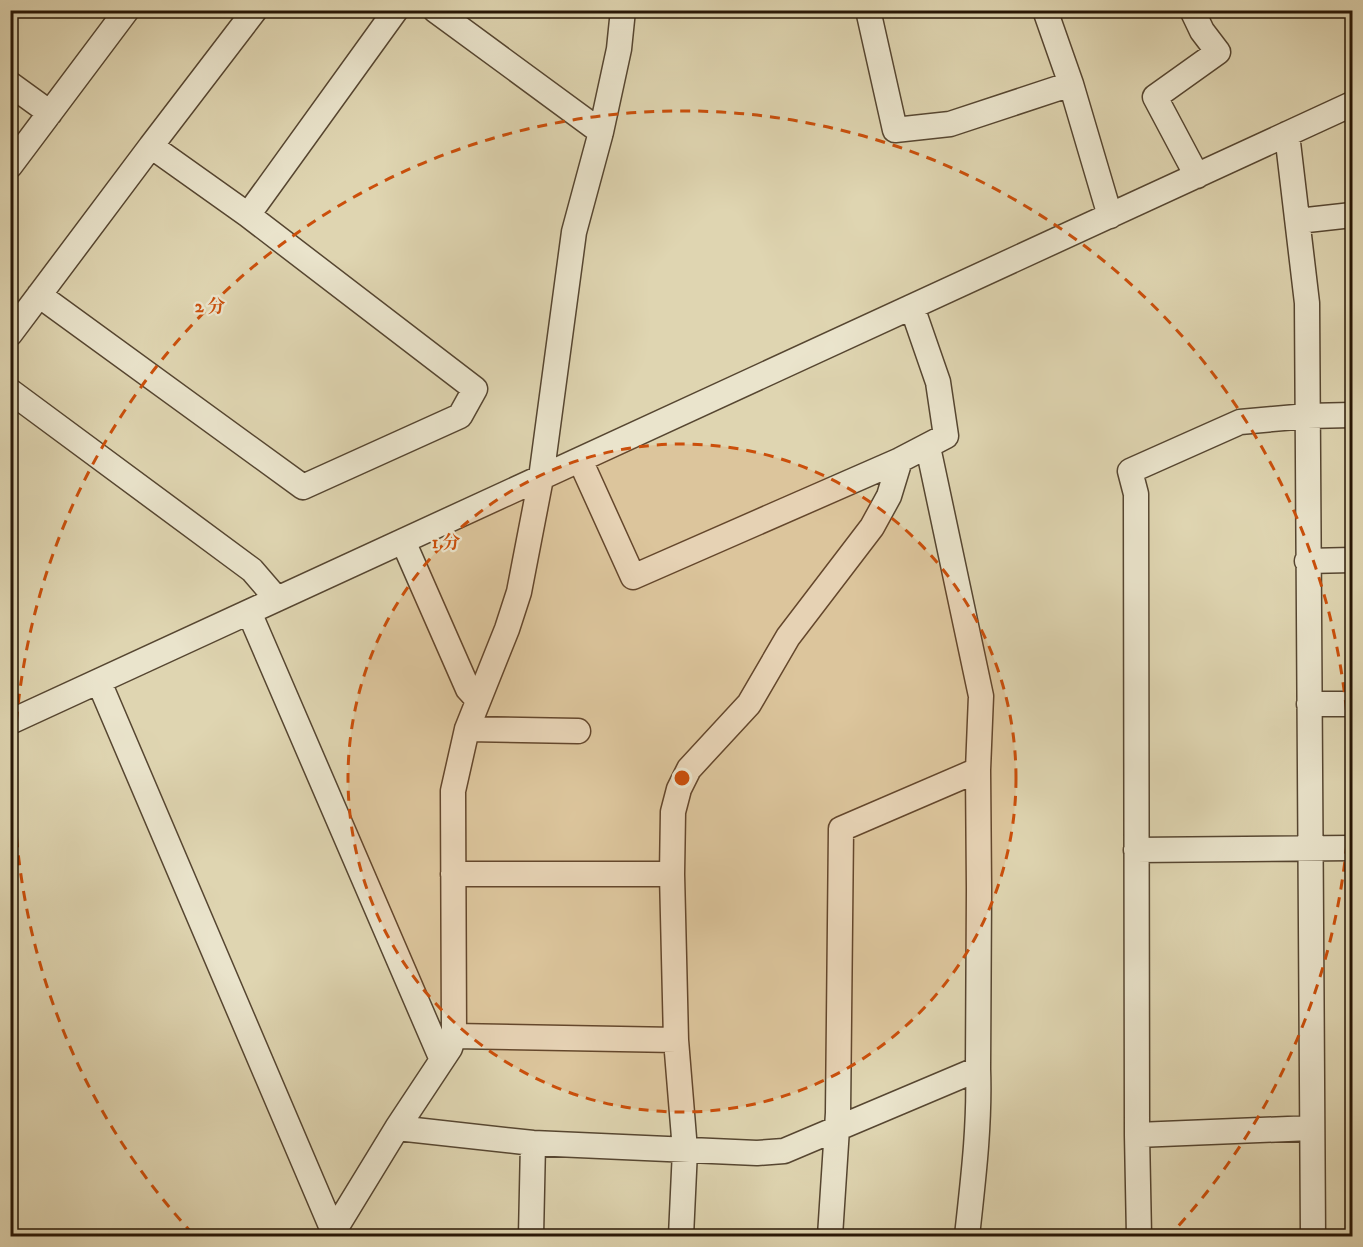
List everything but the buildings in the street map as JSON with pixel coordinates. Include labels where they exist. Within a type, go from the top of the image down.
[{"type":"street","points":[[10,166],[127,10]]},
{"type":"street","points":[[10,334],[255,10]]},
{"type":"street","points":[[248,215],[396,10]]},
{"type":"street","points":[[435,10],[600,132]]},
{"type":"street","points":[[332,1235],[397,1128],[450,1048],[454,1036],[453,791],[467,729],[519,592],[541,478],[574,232],[619,49],[623,10]]},
{"type":"street","points":[[868,10],[896,130],[950,124],[1071,84]]},
{"type":"street","points":[[1045,10],[1071,84],[1110,216]]},
{"type":"street","points":[[1191,10],[1202,31],[1218,52],[1155,97],[1197,176]]},
{"type":"street","points":[[10,84],[50,113]]},
{"type":"street","points":[[10,722],[1353,104]]},
{"type":"street","points":[[1287,134],[1307,303],[1313,1236]]},
{"type":"street","points":[[39,295],[303,487],[460,416],[475,388],[248,215],[151,146]]},
{"type":"street","points":[[1298,221],[1353,215]]},
{"type":"street","points":[[580,460],[633,577],[900,460],[946,436],[938,382],[912,307]]},
{"type":"street","points":[[10,392],[252,570],[277,599]]},
{"type":"street","points":[[1139,1236],[1136,494],[1130,471],[1240,422],[1307,416],[1353,415]]},
{"type":"street","points":[[928,447],[981,696],[978,770],[980,889],[978,1092],[974,1169],[967,1236]]},
{"type":"street","points":[[681,1236],[685,1150],[676,1040],[672,874],[674,812],[679,789],[689,769],[749,704],[788,637],[872,527],[888,496],[900,460]]},
{"type":"street","points":[[403,541],[468,689],[478,700]]},
{"type":"street","points":[[1307,561],[1353,560]]},
{"type":"street","points":[[249,612],[442,1060]]},
{"type":"street","points":[[99,682],[332,1235]]},
{"type":"street","points":[[1309,704],[1353,704]]},
{"type":"street","points":[[467,729],[578,730]]},
{"type":"street","points":[[830,1236],[838,1128],[841,829],[978,770]]},
{"type":"street","points":[[1136,850],[1353,848]]},
{"type":"street","points":[[453,874],[672,874]]},
{"type":"street","points":[[454,1036],[676,1040]]},
{"type":"street","points":[[397,1128],[533,1143],[757,1153],[784,1151],[978,1069]]},
{"type":"street","points":[[1137,1135],[1311,1128]]},
{"type":"street","points":[[531,1236],[533,1143]]}]
